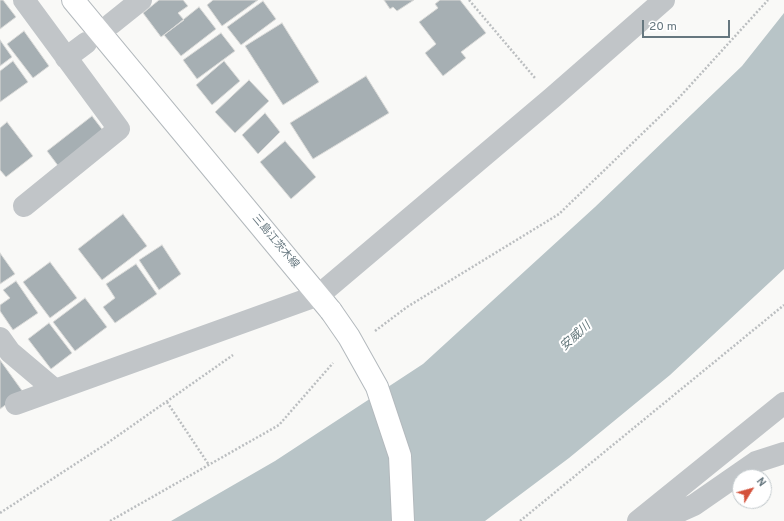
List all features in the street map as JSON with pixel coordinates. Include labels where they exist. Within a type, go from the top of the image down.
[{"type":"main road","name":"三島江茨木線","points":[[72,0],[325,303],[349,337],[377,387],[400,456],[403,521]]},
{"type":"street","points":[[24,0],[119,129],[24,206]]},
{"type":"street","points":[[16,404],[325,303],[552,98],[664,0]]},
{"type":"street","points":[[110,24],[129,3]]},
{"type":"street","points":[[66,58],[86,43]]},
{"type":"street","points":[[0,338],[10,352],[55,390]]},
{"type":"street","points":[[638,521],[784,403]]},
{"type":"street","points":[[658,521],[694,505],[756,462],[784,453]]},
{"type":"path","points":[[469,0],[552,98]]},
{"type":"path","points":[[370,335],[407,307],[559,214],[676,101],[768,0]]},
{"type":"path","points":[[520,521],[784,305]]},
{"type":"path","points":[[0,513],[106,444],[234,355]]},
{"type":"path","points":[[110,521],[279,425],[339,358]]},
{"type":"path","points":[[167,402],[209,465]]},
{"type":"water","name":"安威川","points":[[784,13],[784,269],[670,375],[569,458],[485,521],[171,521],[275,461],[423,364],[595,207],[742,66]]},
{"type":"building","points":[[0,0],[3,0],[16,17],[0,29]]},
{"type":"building","points":[[159,0],[183,0],[188,6],[178,13],[184,20],[161,37],[143,13]]},
{"type":"building","points":[[213,0],[258,0],[222,26],[207,5]]},
{"type":"building","points":[[384,0],[414,0],[397,11],[393,7],[390,9]]},
{"type":"building","points":[[440,0],[460,0],[486,33],[461,52],[466,58],[443,76],[425,53],[436,44],[419,22],[438,8],[435,4]]},
{"type":"building","points":[[263,1],[276,19],[241,45],[227,27]]},
{"type":"building","points":[[199,7],[216,29],[181,56],[164,35]]},
{"type":"building","points":[[282,23],[319,82],[283,105],[245,46]]},
{"type":"building","points":[[24,31],[49,66],[33,78],[7,44]]},
{"type":"building","points":[[221,33],[235,51],[197,79],[183,60]]},
{"type":"building","points":[[0,40],[12,57],[0,66]]},
{"type":"building","points":[[13,61],[28,82],[0,102],[0,71]]},
{"type":"building","points":[[224,61],[240,81],[212,105],[196,85]]},
{"type":"building","points":[[366,76],[389,113],[313,159],[290,123]]},
{"type":"building","points":[[249,80],[269,101],[235,133],[215,112]]},
{"type":"building","points":[[265,113],[280,132],[258,154],[242,135]]},
{"type":"building","points":[[92,116],[105,133],[59,167],[47,151]]},
{"type":"building","points":[[7,122],[33,156],[6,177],[0,170],[0,128]]},
{"type":"building","points":[[285,141],[316,177],[291,199],[260,162]]},
{"type":"building","points":[[123,214],[147,246],[102,280],[78,249]]},
{"type":"building","points":[[162,245],[181,274],[159,290],[139,260]]},
{"type":"building","points":[[0,253],[15,274],[0,284]]},
{"type":"building","points":[[50,262],[77,298],[50,318],[23,282]]},
{"type":"building","points":[[136,264],[157,294],[115,323],[103,307],[115,298],[106,284]]},
{"type":"building","points":[[16,281],[38,313],[13,330],[0,311],[0,305],[10,298],[3,290]]},
{"type":"building","points":[[85,298],[107,327],[75,351],[53,322]]},
{"type":"building","points":[[49,323],[72,353],[51,369],[28,339]]},
{"type":"building","points":[[0,360],[23,392],[0,409]]}]
